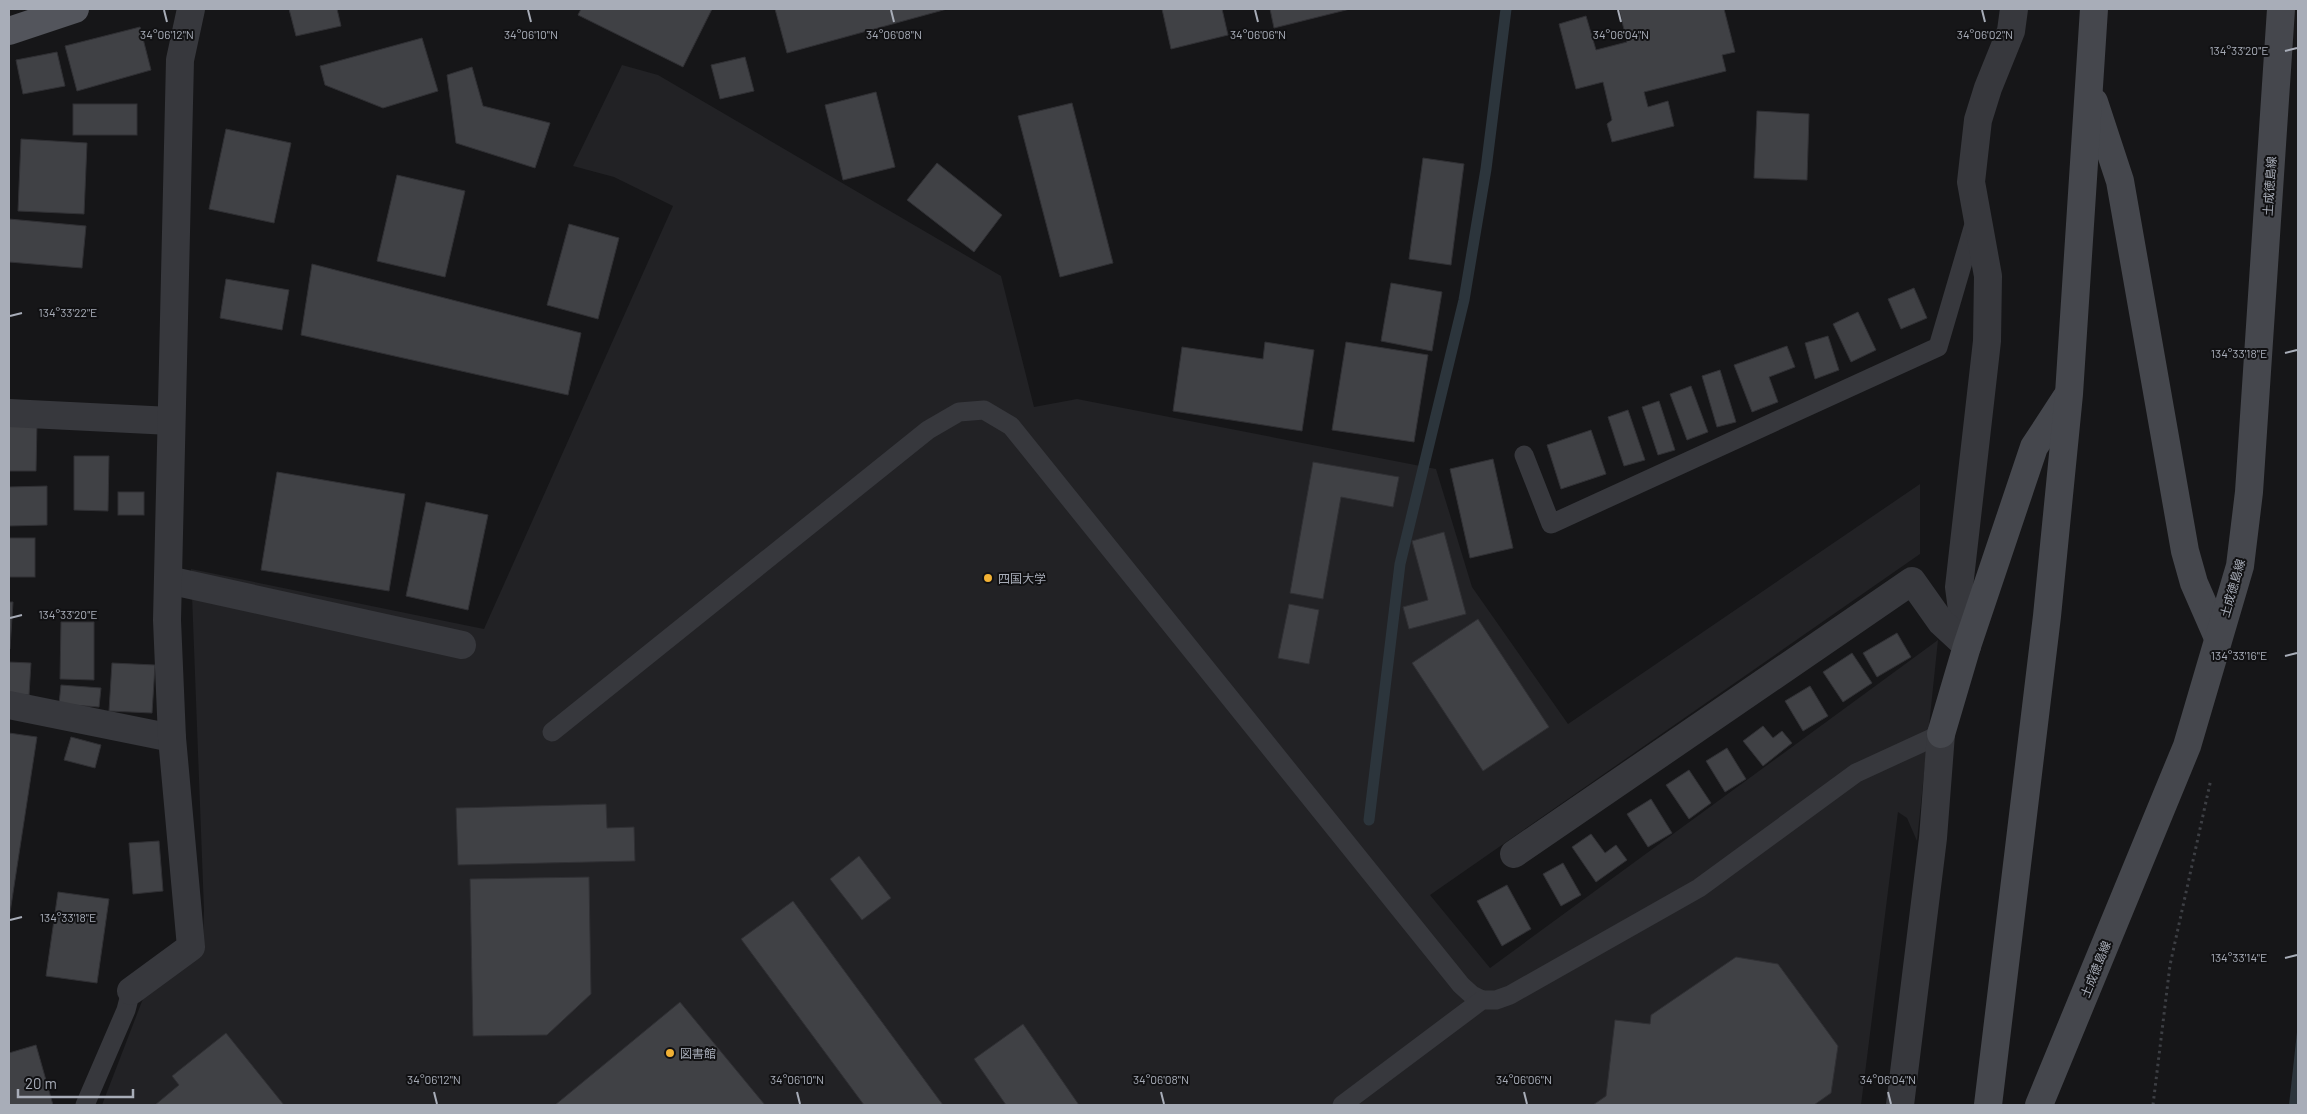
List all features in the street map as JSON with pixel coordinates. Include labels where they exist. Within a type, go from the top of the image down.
[{"type":"main road","points":[[9,31],[75,9]]},
{"type":"main road","points":[[1988,1105],[2047,616],[2069,394],[2094,9]]},
{"type":"main road","name":"土成徳島線","points":[[2039,1105],[2187,746],[2240,566],[2249,492],[2281,9]]},
{"type":"main road","points":[[2090,92],[2120,181],[2185,551],[2194,583],[2218,638]]},
{"type":"main road","points":[[1942,734],[1966,646],[2034,447],[2069,394]]},
{"type":"street","points":[[131,991],[191,947],[172,738],[167,620],[180,60],[191,9]]},
{"type":"street","points":[[1966,646],[1959,587],[1986,341],[1988,276],[1971,182],[1978,120],[1988,88],[2011,31],[2014,9]]},
{"type":"street","points":[[9,413],[171,421]]},
{"type":"street","points":[[168,580],[462,644]]},
{"type":"street","points":[[1514,854],[1912,581],[1941,622],[1966,646]]},
{"type":"street","points":[[9,705],[172,738]]},
{"type":"street","points":[[1900,1105],[1933,838],[1942,734]]},
{"type":"lane","points":[[1524,455],[1551,524],[1938,347],[1976,218]]},
{"type":"lane","points":[[552,732],[928,430],[959,412],[984,410],[1011,426],[1461,985],[1472,995],[1482,1000],[1496,1000],[1510,995],[1699,888],[1856,773],[1942,734]]},
{"type":"lane","points":[[85,1105],[126,1010],[131,991]]},
{"type":"lane","points":[[1342,1105],[1482,1000]]},
{"type":"path","points":[[2153,1105],[2170,965],[2212,782],[2209,773]]},
{"type":"shaded area","name":"四国大学","points":[[622,65],[658,75],[1001,276],[1034,407],[1077,399],[1436,469],[1472,587],[1568,724],[1920,484],[1920,554],[1430,895],[1490,968],[1938,640],[1917,841],[1907,818],[1898,812],[1861,1105],[102,1105],[144,996],[203,939],[204,910],[191,569],[484,629],[673,206],[614,177],[573,166]]},
{"type":"shaded area","points":[[2298,1023],[2298,1105],[2289,1105]]},
{"type":"building","points":[[289,9],[337,9],[341,26],[296,36]]},
{"type":"building","points":[[581,9],[712,9],[683,67],[578,15]]},
{"type":"building","points":[[775,9],[947,9],[787,53]]},
{"type":"building","points":[[1162,9],[1222,9],[1228,35],[1171,49]]},
{"type":"building","points":[[1270,9],[1350,9],[1274,28]]},
{"type":"building","points":[[1619,9],[1724,9],[1735,52],[1722,55],[1726,71],[1644,92],[1648,107],[1668,101],[1674,126],[1612,142],[1607,124],[1612,120],[1603,82],[1576,89],[1559,24],[1586,16],[1596,50],[1627,42]]},
{"type":"building","points":[[140,27],[151,70],[77,91],[65,46]]},
{"type":"building","points":[[422,38],[438,91],[383,108],[325,85],[320,66]]},
{"type":"building","points":[[57,52],[65,86],[23,94],[16,60]]},
{"type":"building","points":[[745,57],[754,91],[720,99],[711,65]]},
{"type":"building","points":[[472,67],[483,106],[550,123],[535,168],[456,143],[447,75]]},
{"type":"building","points":[[876,92],[895,167],[843,180],[825,105]]},
{"type":"building","points":[[1072,103],[1113,263],[1060,277],[1018,116]]},
{"type":"building","points":[[73,104],[137,104],[137,135],[73,135]]},
{"type":"building","points":[[1757,111],[1809,114],[1807,180],[1754,178]]},
{"type":"building","points":[[226,129],[291,143],[274,223],[209,209]]},
{"type":"building","points":[[21,139],[87,143],[84,214],[18,211]]},
{"type":"building","points":[[1423,158],[1464,164],[1451,265],[1409,259]]},
{"type":"building","points":[[937,163],[1002,215],[974,252],[907,200]]},
{"type":"building","points":[[397,175],[465,191],[445,277],[377,261]]},
{"type":"building","points":[[9,219],[86,226],[82,268],[9,262]]},
{"type":"building","points":[[569,224],[619,238],[598,319],[547,305]]},
{"type":"building","points":[[312,264],[581,333],[568,395],[301,335]]},
{"type":"building","points":[[226,279],[289,290],[282,330],[220,318]]},
{"type":"building","points":[[1391,283],[1442,292],[1432,351],[1381,341]]},
{"type":"building","points":[[1914,288],[1927,318],[1901,329],[1888,299]]},
{"type":"building","points":[[1858,312],[1876,350],[1851,362],[1833,324]]},
{"type":"building","points":[[1828,336],[1839,370],[1815,379],[1805,343]]},
{"type":"building","points":[[1265,342],[1314,350],[1302,431],[1173,411],[1182,347],[1263,359]]},
{"type":"building","points":[[1346,342],[1428,355],[1414,442],[1332,430]]},
{"type":"building","points":[[1787,346],[1795,367],[1769,377],[1778,402],[1752,412],[1734,365]]},
{"type":"building","points":[[1720,370],[1736,422],[1717,427],[1702,376]]},
{"type":"building","points":[[1691,386],[1708,432],[1687,440],[1670,394]]},
{"type":"building","points":[[1659,401],[1675,450],[1658,455],[1642,407]]},
{"type":"building","points":[[1628,410],[1645,460],[1624,466],[1608,417]]},
{"type":"building","points":[[9,422],[37,422],[36,471],[9,471]]},
{"type":"building","points":[[1591,430],[1606,474],[1561,489],[1547,445]]},
{"type":"building","points":[[74,456],[109,456],[108,511],[74,510]]},
{"type":"building","points":[[1493,459],[1513,548],[1470,558],[1450,469]]},
{"type":"building","points":[[1313,462],[1399,477],[1393,507],[1341,497],[1323,599],[1290,593]]},
{"type":"building","points":[[277,472],[405,494],[389,591],[261,570]]},
{"type":"building","points":[[47,486],[47,525],[9,526],[9,487]]},
{"type":"building","points":[[118,492],[144,492],[144,515],[118,515]]},
{"type":"building","points":[[426,502],[488,515],[468,610],[406,596]]},
{"type":"building","points":[[1444,532],[1466,614],[1409,629],[1403,607],[1428,600],[1412,541]]},
{"type":"building","points":[[9,538],[35,538],[35,577],[9,577]]},
{"type":"building","points":[[9,602],[13,602],[10,649],[9,649]]},
{"type":"building","points":[[1289,604],[1319,610],[1309,664],[1278,658]]},
{"type":"building","points":[[1478,619],[1549,727],[1483,771],[1412,663]]},
{"type":"building","points":[[61,622],[94,622],[94,680],[60,679]]},
{"type":"building","points":[[1897,633],[1911,657],[1877,677],[1863,653]]},
{"type":"building","points":[[1852,653],[1872,683],[1843,702],[1823,672]]},
{"type":"building","points":[[9,662],[31,663],[29,695],[9,694]]},
{"type":"building","points":[[112,663],[155,665],[152,713],[109,711]]},
{"type":"building","points":[[61,685],[101,688],[99,707],[59,704]]},
{"type":"building","points":[[1810,686],[1828,716],[1803,731],[1785,701]]},
{"type":"building","points":[[1763,726],[1773,738],[1782,731],[1792,743],[1763,766],[1743,741]]},
{"type":"building","points":[[9,733],[37,737],[9,919]]},
{"type":"building","points":[[71,737],[101,745],[95,768],[64,760]]},
{"type":"building","points":[[1727,748],[1746,779],[1725,792],[1706,761]]},
{"type":"building","points":[[1689,770],[1711,803],[1689,819],[1666,785]]},
{"type":"building","points":[[1651,799],[1672,833],[1648,847],[1627,814]]},
{"type":"building","points":[[606,804],[607,828],[634,827],[635,861],[458,865],[456,808]]},
{"type":"building","points":[[1591,834],[1605,853],[1616,845],[1627,860],[1596,882],[1572,847]]},
{"type":"building","points":[[159,841],[163,891],[133,894],[129,843]]},
{"type":"building","points":[[859,856],[891,898],[862,920],[830,879]]},
{"type":"building","points":[[1563,863],[1581,895],[1561,906],[1543,874]]},
{"type":"building","points":[[589,877],[591,994],[547,1035],[473,1036],[470,879]]},
{"type":"building","points":[[1507,885],[1531,929],[1502,946],[1477,901]]},
{"type":"building","points":[[58,892],[109,899],[97,983],[46,976]]},
{"type":"building","points":[[793,901],[943,1105],[864,1105],[741,939]]},
{"type":"building","points":[[1736,957],[1778,964],[1838,1046],[1831,1093],[1814,1105],[1593,1105],[1606,1096],[1615,1020],[1650,1024],[1651,1015]]},
{"type":"building","name":"図書館","points":[[680,1002],[765,1105],[555,1105]]},
{"type":"building","points":[[1023,1024],[1079,1105],[1006,1105],[974,1059]]},
{"type":"building","points":[[226,1033],[284,1105],[155,1105],[179,1085],[172,1076]]},
{"type":"building","points":[[36,1045],[53,1105],[9,1105],[9,1053]]},
{"type":"waterway","points":[[1369,820],[1400,564],[1464,300],[1486,169],[1506,9]]},
{"type":"place","name":"四国大学","points":[[988,578]]},
{"type":"place","name":"図書館","points":[[670,1053]]}]
